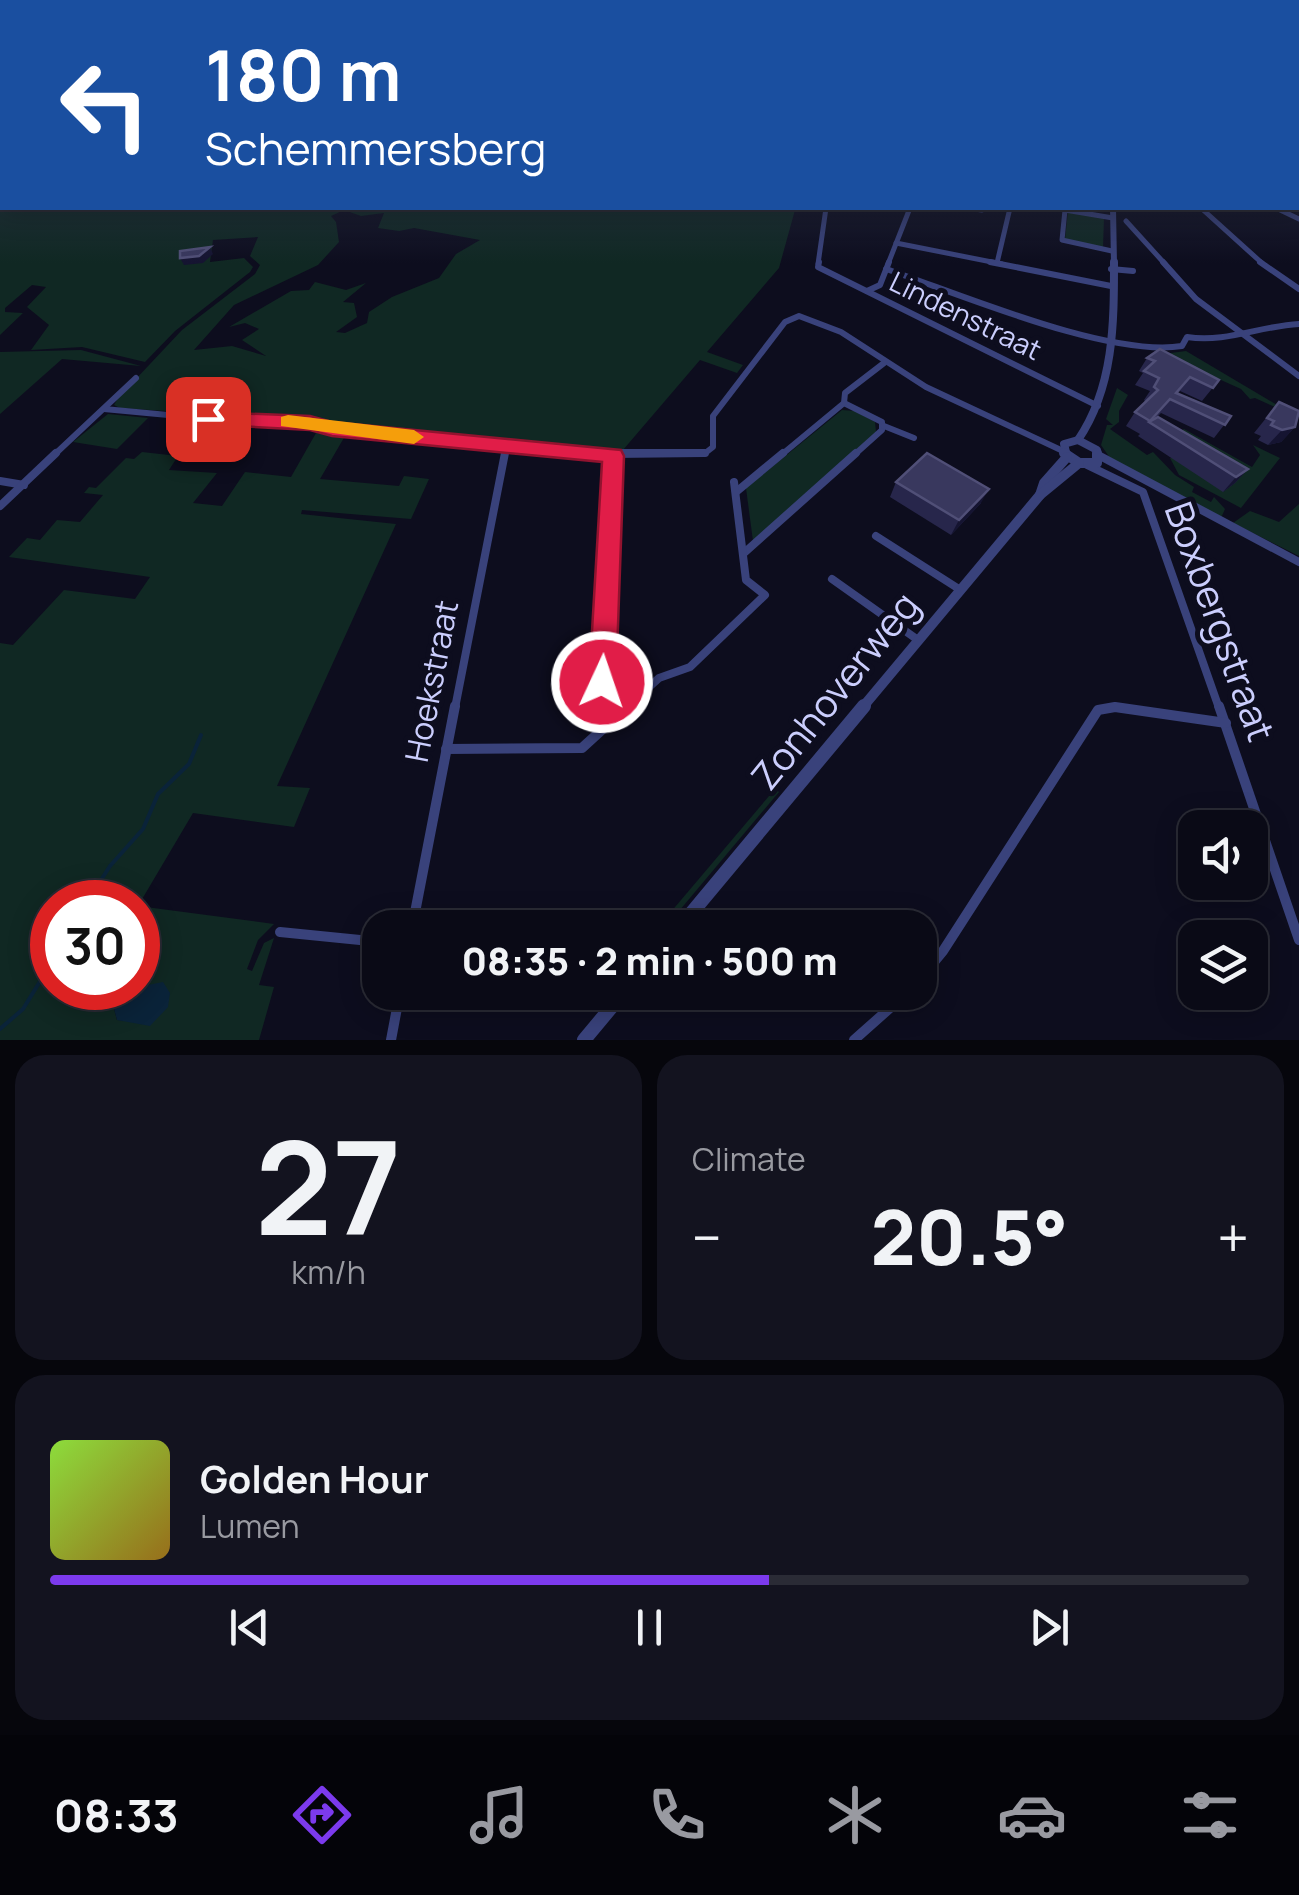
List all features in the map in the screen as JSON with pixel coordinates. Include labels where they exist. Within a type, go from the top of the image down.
[{"type":"street","name":"Lindenstraat","points":[[826,210],[817,262],[824,270],[1097,410]]},
{"type":"street","points":[[868,291],[880,284],[909,210]]},
{"type":"street","points":[[998,263],[1010,210]]},
{"type":"street","points":[[1091,445],[1110,342],[1113,213],[1065,210],[1062,240],[1112,252]]},
{"type":"street","points":[[1203,210],[1265,266],[1299,289]]},
{"type":"street","points":[[1126,222],[1171,276],[1239,334],[1299,376]]},
{"type":"street","points":[[896,242],[1111,286]]},
{"type":"street","points":[[886,269],[1110,342],[1175,348],[1182,346],[1187,337],[1212,341],[1274,325],[1299,324]]},
{"type":"street","points":[[1111,269],[1133,271]]},
{"type":"street","points":[[104,409],[260,424],[310,423],[332,429],[613,456],[692,456],[710,451],[713,416],[791,318],[813,320],[857,343],[884,363],[1033,438],[1065,450],[1083,464]]},
{"type":"street","points":[[446,748],[582,748],[660,678],[690,666],[765,595],[746,580],[735,487],[844,403],[845,392],[884,363]]},
{"type":"street","points":[[0,506],[136,378]]},
{"type":"street","points":[[844,403],[914,438]]},
{"type":"street","points":[[1065,450],[1078,440],[1097,410]]},
{"type":"street","points":[[744,554],[884,426]]},
{"type":"street","points":[[1078,440],[1091,445],[1100,456]]},
{"type":"street","name":"Hoekstraat","points":[[415,910],[506,446]]},
{"type":"street","name":"Zonhoverweg","points":[[1040,495],[1065,450]]},
{"type":"street","points":[[613,456],[602,682],[607,694],[624,710]]},
{"type":"street","name":"Zonhoverweg","points":[[693,910],[1040,495],[1083,464],[1097,462],[1100,456]]},
{"type":"street","name":"Boxbergstraat","points":[[1100,456],[1147,490],[1299,940]]},
{"type":"street","name":"Boxbergstraat","points":[[1083,464],[1147,490]]},
{"type":"street","points":[[0,482],[24,485]]},
{"type":"street","points":[[1147,490],[1299,562]]},
{"type":"street","points":[[876,536],[959,590]]},
{"type":"street","points":[[832,580],[918,640]]},
{"type":"street","points":[[937,958],[1098,710],[1116,707],[1226,723]]},
{"type":"street","points":[[280,932],[362,940]]},
{"type":"street","points":[[391,1040],[397,1010]]},
{"type":"street","points":[[584,1040],[609,1010]]},
{"type":"street","points":[[854,1040],[888,1010]]},
{"type":"green space","points":[[0,210],[344,210],[795,210],[779,268],[707,352],[743,365],[737,373],[700,360],[623,450],[114,405],[182,330],[255,274],[260,265],[250,256],[258,237],[213,240],[210,262],[244,258],[253,267],[175,331],[145,362],[82,347],[31,350],[49,325],[27,307],[46,287],[32,285],[5,308],[5,312],[23,313],[0,335]],"holes":[[[344,210],[361,216],[384,213],[378,228],[414,228],[480,240],[456,254],[439,278],[392,297],[369,312],[367,323],[345,333],[336,332],[357,317],[354,303],[343,302],[366,283],[346,290],[315,282],[309,290],[291,291],[229,327],[245,323],[259,329],[242,340],[266,356],[232,346],[194,350],[234,305],[318,265],[339,242],[336,222],[331,216]]]},
{"type":"green space","points":[[1068,212],[1104,218],[1103,248],[1065,239]]},
{"type":"green space","points":[[81,350],[141,366],[62,359],[0,414],[0,352]]},
{"type":"green space","points":[[1186,351],[1299,418],[1250,399],[1241,389],[1163,354]]},
{"type":"green space","points":[[1117,388],[1128,395],[1119,411],[1119,422],[1110,429],[1147,455],[1153,452],[1175,475],[1194,487],[1192,492],[1211,502],[1214,497],[1225,509],[1221,518],[1110,458],[1101,445],[1107,425],[1113,425],[1106,419]]},
{"type":"green space","points":[[842,410],[855,411],[875,422],[876,432],[753,541],[746,488]]},
{"type":"green space","points":[[108,414],[148,418],[117,449],[73,442]]},
{"type":"green space","points":[[1184,429],[1252,467],[1260,455],[1253,445],[1280,458],[1241,508],[1179,475],[1170,458],[1180,457],[1164,441]]},
{"type":"green space","points":[[316,433],[345,436],[320,479],[399,486],[404,476],[429,479],[411,519],[302,510],[301,514],[396,524],[277,786],[310,788],[294,827],[193,813],[153,880],[30,880],[30,1010],[114,1010],[117,1020],[133,1021],[138,1010],[160,1010],[160,909],[274,924],[258,940],[247,969],[252,971],[264,943],[274,938],[259,985],[274,987],[259,1040],[0,1040],[0,643],[13,645],[64,590],[135,599],[150,577],[9,557],[27,538],[40,540],[57,520],[80,522],[103,495],[84,493],[89,487],[96,488],[126,458],[134,459],[142,452],[178,456],[169,470],[217,473],[193,503],[222,506],[245,472],[291,477]]},
{"type":"green space","points":[[1299,504],[1299,556],[1233,523],[1250,511],[1279,522]]},
{"type":"green space","points":[[775,789],[779,792],[680,910],[673,910]]},
{"type":"water","points":[[163,982],[170,993],[168,1007],[150,1026],[117,1020],[114,1010],[160,1010]]},
{"type":"building","points":[[210,247],[199,256],[180,258],[180,251]]},
{"type":"building","points":[[1160,349],[1219,380],[1213,388],[1190,377],[1176,393],[1231,416],[1225,425],[1170,399],[1150,421],[1135,412],[1158,390],[1154,387],[1159,378],[1144,371],[1155,361],[1147,358]]},
{"type":"building","points":[[1279,402],[1299,411],[1295,427],[1282,430],[1271,425],[1274,421],[1267,418]]},
{"type":"building","points":[[1158,417],[1248,469],[1236,477],[1149,422]]},
{"type":"building","points":[[927,453],[989,489],[959,520],[896,482]]},
{"type":"waterway","points":[[101,880],[143,829],[158,794],[189,764],[201,735]]},
{"type":"waterway","points":[[0,1029],[30,998]]},
{"type":"slow traffic","points":[[288,421],[414,437]]},
{"type":"route","points":[[208,419],[310,423],[332,429],[613,456],[602,682]]}]
